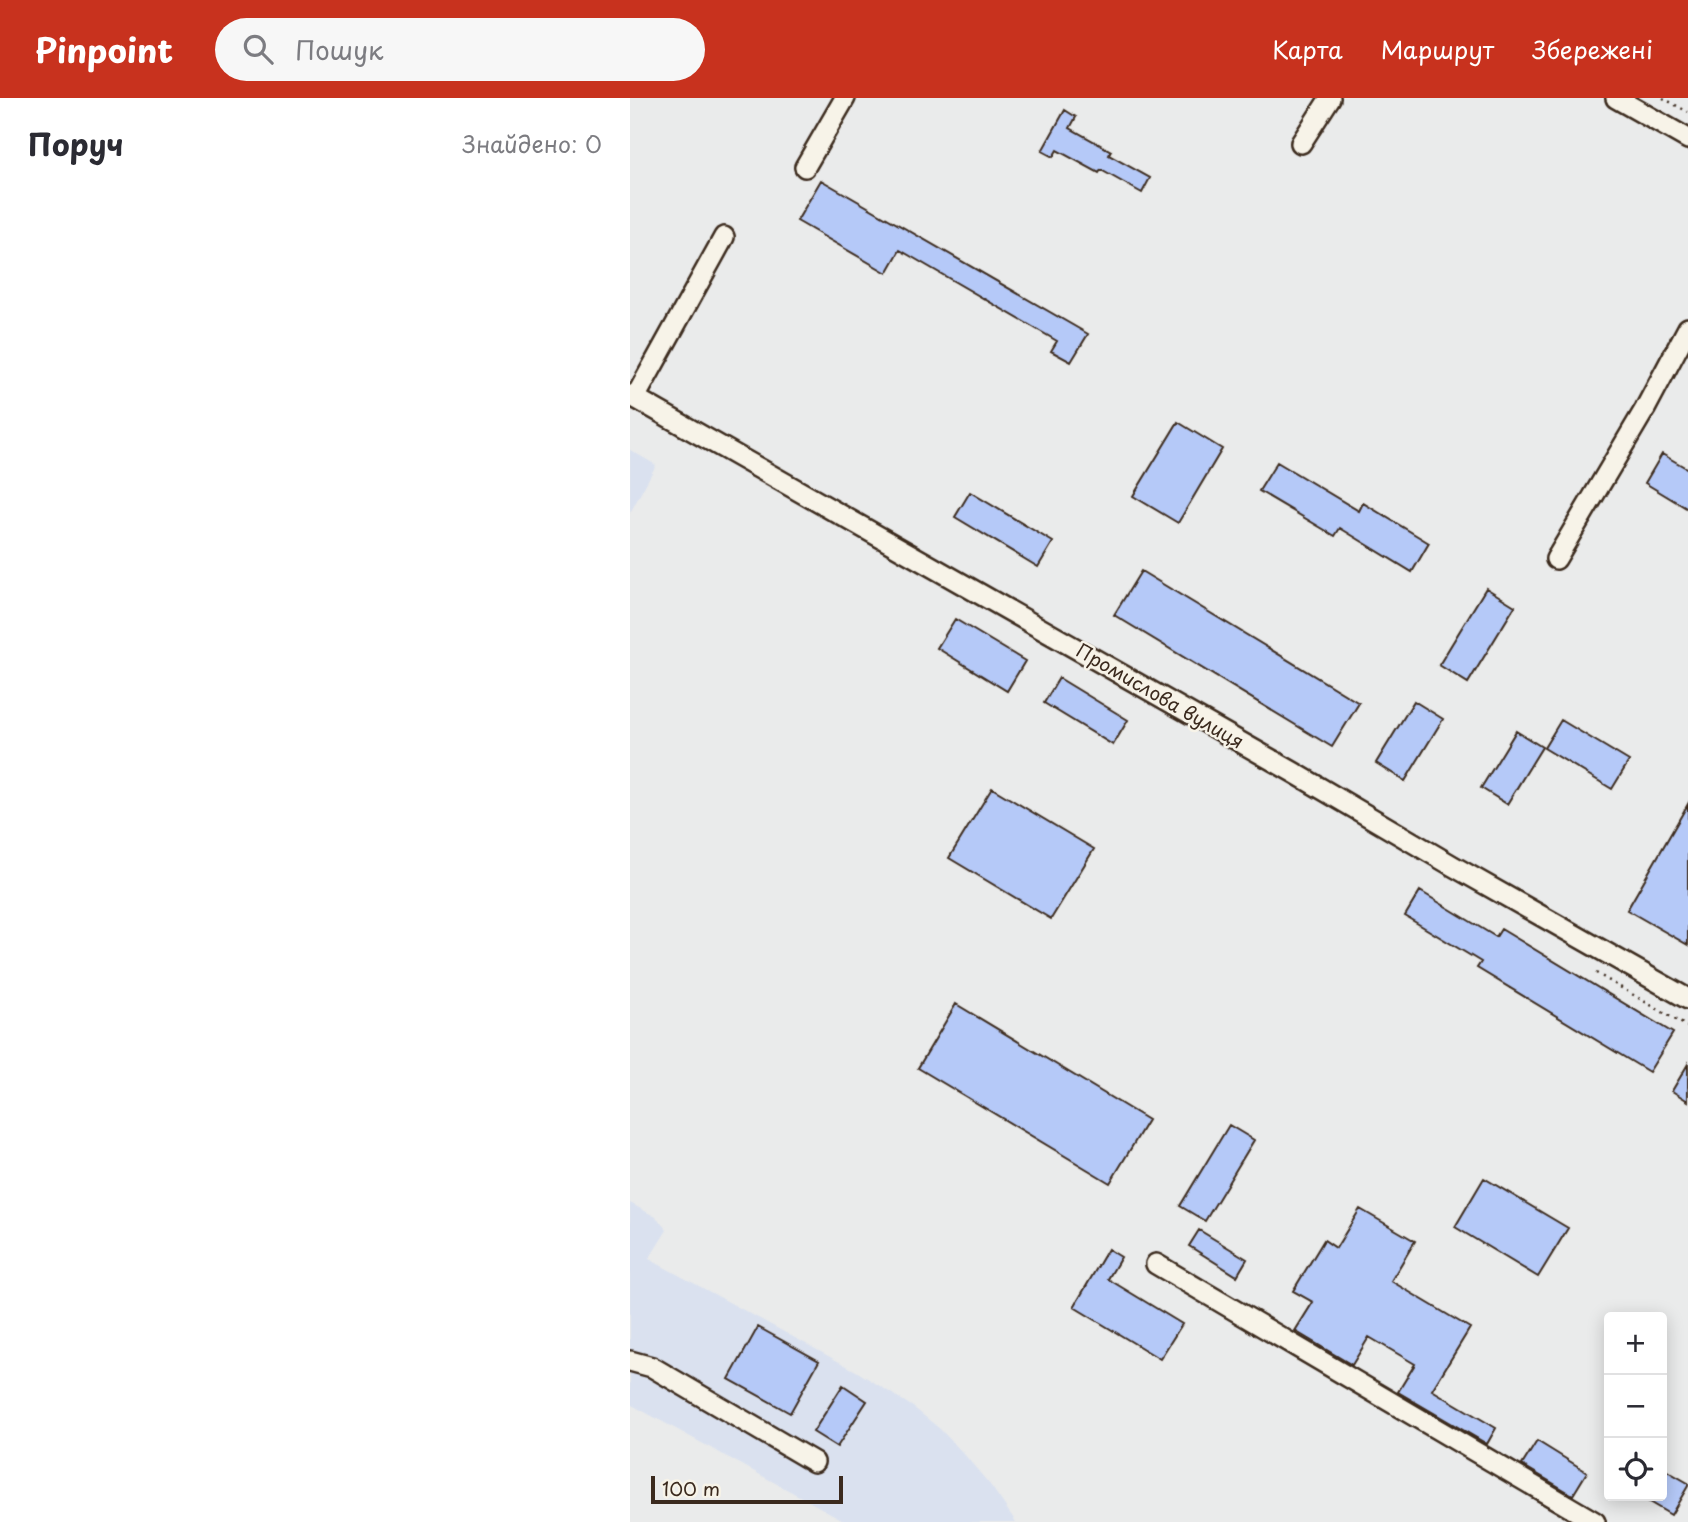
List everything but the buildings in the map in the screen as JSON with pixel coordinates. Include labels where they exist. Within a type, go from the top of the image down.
[{"type":"street","points":[[804,167],[845,98]]},
{"type":"street","points":[[1301,143],[1330,98]]},
{"type":"street","points":[[1616,98],[1688,139]]},
{"type":"street","points":[[632,396],[724,237]]},
{"type":"street","points":[[1556,559],[1645,409],[1688,328]]},
{"type":"street","name":"Промислова вулиця","points":[[632,396],[1688,999]]},
{"type":"street","points":[[1156,1264],[1595,1522]]},
{"type":"street","points":[[630,1361],[652,1367],[814,1462]]},
{"type":"path","points":[[1663,98],[1688,112]]},
{"type":"path","points":[[1596,974],[1688,1027]]},
{"type":"shaded area","points":[[630,450],[656,465],[630,513]]},
{"type":"shaded area","points":[[630,1203],[656,1217],[667,1230],[649,1259],[856,1371],[913,1407],[963,1453],[991,1486],[1016,1522],[847,1522],[630,1404]]}]
